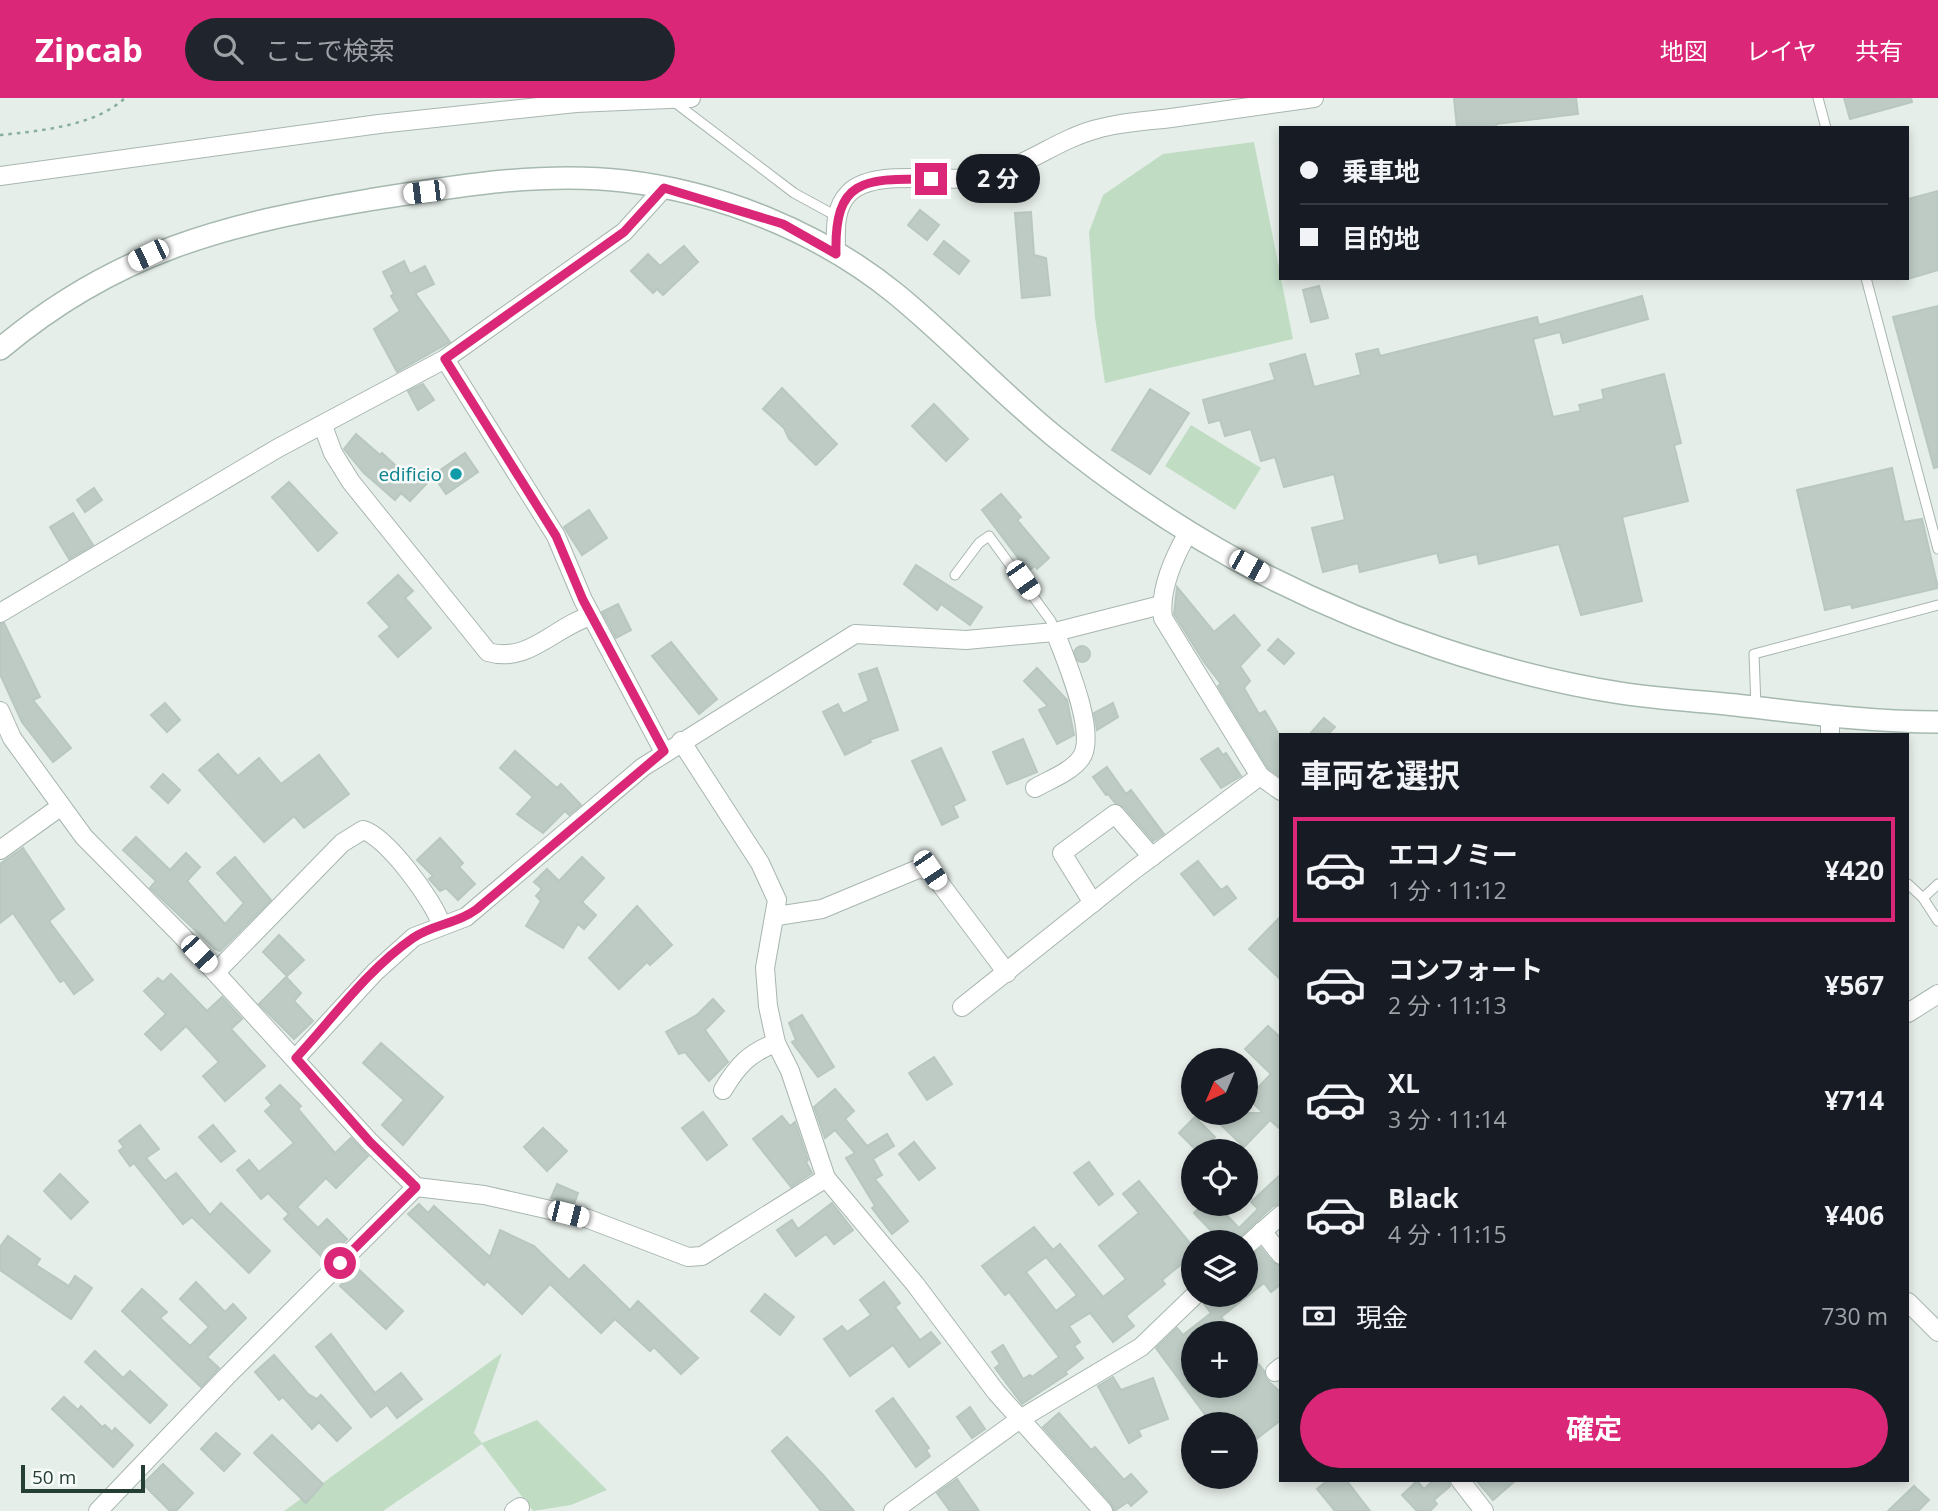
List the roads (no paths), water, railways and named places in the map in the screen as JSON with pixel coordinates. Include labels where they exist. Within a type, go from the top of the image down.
[{"type":"street","points":[[0,176],[379,124],[576,103],[691,98]]},
{"type":"street","points":[[836,254],[839,207],[849,192],[866,183],[978,178],[1018,167],[1038,157],[1063,138],[1101,127],[1314,98]]},
{"type":"street","points":[[0,349],[48,312],[108,275],[148,255],[233,226],[400,195],[521,181],[596,178],[664,188],[783,224],[836,254],[892,290],[1052,435],[1189,531],[1268,576],[1337,609],[1494,664],[1623,694],[1756,708],[1830,726],[1938,722]]},
{"type":"street","points":[[0,613],[278,447],[323,426],[445,359],[624,232],[664,188]]},
{"type":"street","points":[[445,359],[556,536],[591,616],[664,751]]},
{"type":"street","points":[[323,426],[333,453],[351,482],[488,652],[509,656],[526,651],[579,619],[591,616]]},
{"type":"street","points":[[1189,531],[1177,551],[1161,605],[1171,633],[1260,776],[1279,790]]},
{"type":"street","points":[[296,1058],[414,937],[441,924],[456,921],[477,909],[664,751],[855,634],[966,640],[1055,632],[1161,605]]},
{"type":"street","points":[[1035,788],[1064,773],[1081,758],[1087,742],[1074,683],[1055,632]]},
{"type":"street","points":[[0,710],[12,737],[84,837],[216,972],[370,1142],[416,1187],[484,1195],[564,1213],[688,1257],[702,1256],[826,1178]]},
{"type":"street","points":[[681,741],[766,874],[777,900],[777,916],[765,968],[765,988],[776,1043],[790,1071],[826,1178],[915,1284],[1020,1419],[1102,1511]]},
{"type":"street","points":[[962,1007],[1152,857],[1260,776]]},
{"type":"street","points":[[0,850],[60,807]]},
{"type":"street","points":[[1093,903],[1062,853],[1115,814],[1152,857]]},
{"type":"street","points":[[216,972],[333,852],[354,833],[363,831],[371,832],[383,844],[433,902],[441,924]]},
{"type":"street","points":[[777,916],[822,909],[918,869],[930,870],[1007,973]]},
{"type":"street","points":[[1909,1012],[1938,994]]},
{"type":"street","points":[[723,1090],[737,1065],[760,1049],[776,1043]]},
{"type":"street","points":[[98,1511],[226,1377],[416,1187]]},
{"type":"street","points":[[1258,1235],[1279,1217]]},
{"type":"street","points":[[1262,1231],[1279,1252]]},
{"type":"street","points":[[1909,1303],[1938,1332]]},
{"type":"street","points":[[893,1511],[1020,1419],[1141,1346],[1182,1307]]},
{"type":"street","points":[[1462,1482],[1484,1511]]},
{"type":"lane","points":[[1818,98],[1825,126]]},
{"type":"lane","points":[[671,100],[794,193],[838,216]]},
{"type":"lane","points":[[1867,280],[1938,549]]},
{"type":"lane","points":[[955,575],[979,543],[989,536],[1051,621],[1055,632]]},
{"type":"lane","points":[[1756,708],[1754,654],[1938,606]]},
{"type":"lane","points":[[1923,898],[1938,884]]},
{"type":"lane","points":[[1909,885],[1923,898],[1938,921]]},
{"type":"place","name":"edificio","points":[[456,474]]}]
